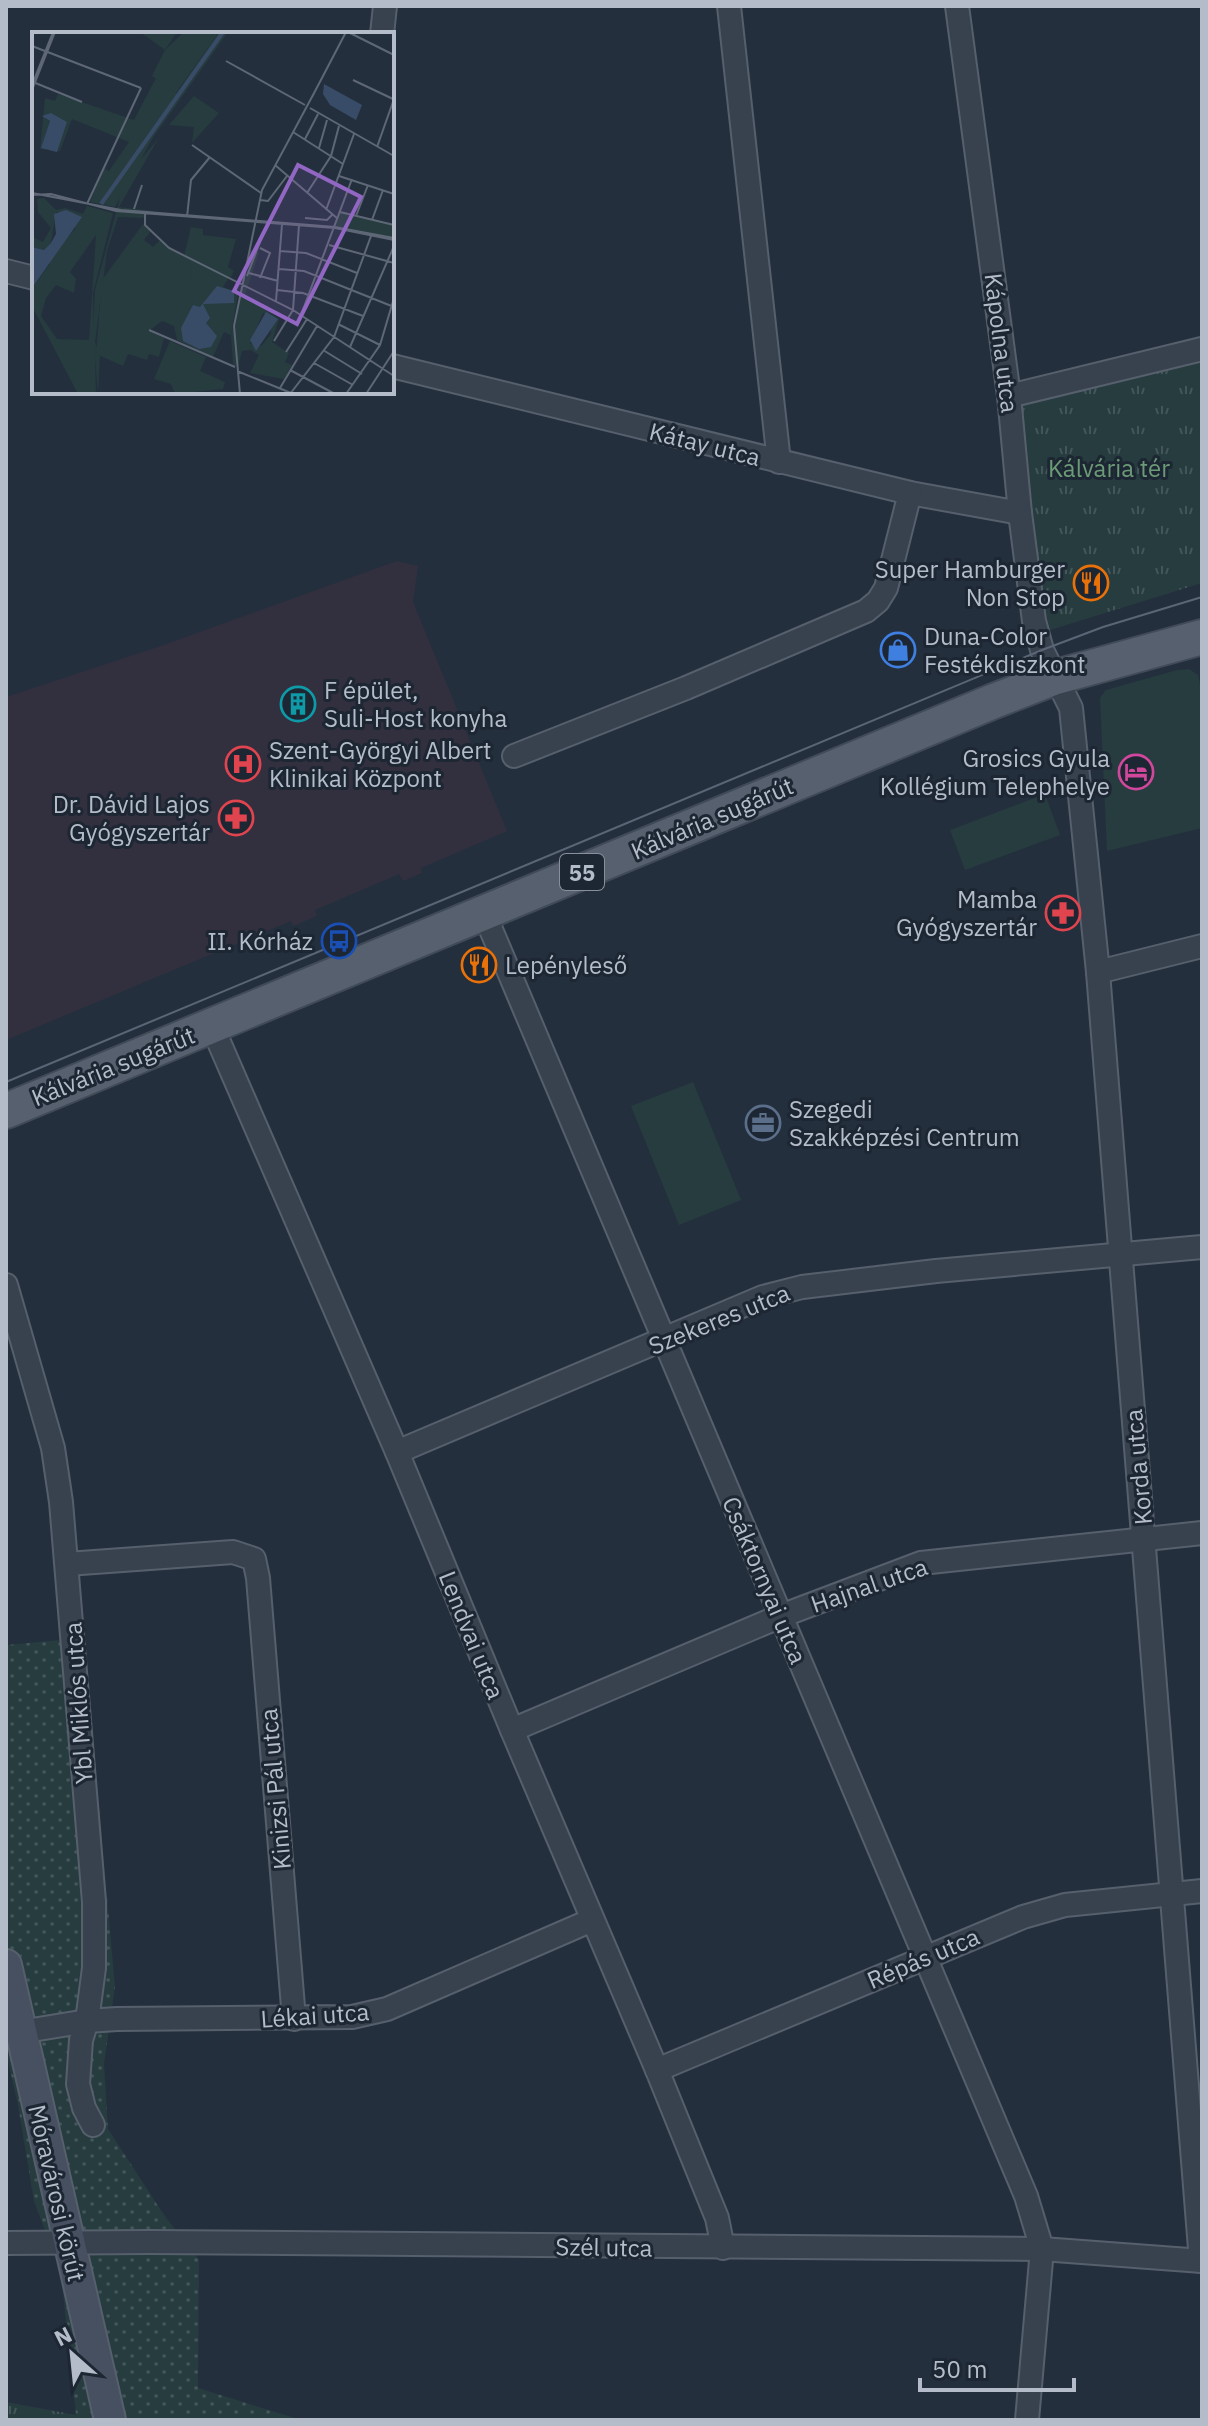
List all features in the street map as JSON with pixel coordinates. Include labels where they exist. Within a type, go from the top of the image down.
[{"type":"main road","name":"Kálvária sugárút","points":[[6,1111],[1056,677],[1202,637]]},
{"type":"main road","name":"Móravárosi körút","points":[[6,1965],[110,2420]]},
{"type":"street","points":[[382,32],[385,6]]},
{"type":"street","points":[[729,6],[779,462]]},
{"type":"street","name":"Kápolna utca","points":[[957,6],[1009,396],[1034,621],[1042,650],[1056,677]]},
{"type":"street","points":[[6,271],[32,278]]},
{"type":"street","points":[[1009,396],[1202,349]]},
{"type":"street","name":"Kátay utca","points":[[394,366],[910,493],[1020,513]]},
{"type":"street","points":[[514,756],[686,688],[866,611],[878,601],[886,588],[910,493]]},
{"type":"street","name":"Korda utca","points":[[1056,677],[1071,708],[1098,972],[1202,2261]]},
{"type":"street","name":"Csáktornyai utca","points":[[484,913],[1026,2196],[1042,2249]]},
{"type":"street","points":[[1098,972],[1202,946]]},
{"type":"street","name":"Lendvai utca","points":[[212,1026],[397,1452],[657,2070],[717,2218],[723,2248]]},
{"type":"street","name":"Szekeres utca","points":[[397,1452],[763,1297],[802,1287],[936,1271],[1202,1247]]},
{"type":"street","name":"Ybl Miklós utca","points":[[6,1285],[53,1448],[67,1564],[94,1902],[94,1968],[87,2021],[81,2040],[78,2084],[84,2108],[93,2125]]},
{"type":"street","name":"Hajnal utca","points":[[512,1730],[781,1616],[921,1563],[1202,1533]]},
{"type":"street","name":"Kinizsi Pál utca","points":[[67,1564],[233,1552],[254,1559],[294,2019]]},
{"type":"street","name":"Répás utca","points":[[657,2070],[1023,1917],[1065,1905],[1202,1891]]},
{"type":"street","name":"Lékai utca","points":[[20,2032],[87,2021],[352,2017],[387,2009],[592,1920]]},
{"type":"street","name":"Szél utca","points":[[6,2243],[1042,2249],[1202,2261]]},
{"type":"street","points":[[1027,2420],[1042,2249]]},
{"type":"shaded area","name":"Szent-Györgyi Albert Klinikai Központ","points":[[397,561],[418,566],[413,602],[507,831],[421,868],[422,873],[403,881],[399,874],[315,910],[317,916],[293,926],[291,921],[6,1040],[6,697],[164,645]]},
{"type":"green space","name":"Kálvária tér","points":[[1202,349],[1202,583],[1037,634],[1009,396]]},
{"type":"green space","points":[[1189,669],[1198,675],[1202,693],[1202,828],[1107,851],[1100,698],[1106,690]]},
{"type":"green space","points":[[1045,794],[1060,835],[965,870],[950,830]]},
{"type":"green space","points":[[693,1082],[741,1200],[679,1225],[631,1106]]},
{"type":"green space","points":[[84,1638],[115,1987],[104,2064],[108,2129],[164,2215],[199,2260],[198,2388],[301,2420],[77,2420],[61,2273],[34,2201],[6,2052],[6,1645]]},
{"type":"green space","points":[[6,2402],[76,2415],[77,2420],[6,2420]]},
{"type":"tram line","points":[[6,1082],[1042,650],[1103,627],[1202,597]]},
{"type":"place","name":"Super Hamburger Non Stop","points":[[1091,583]]},
{"type":"place","name":"Duna-Color Festékdiszkont","points":[[898,650]]},
{"type":"place","name":"F épület, Suli-Host konyha","points":[[298,704]]},
{"type":"place","name":"Szent-Györgyi Albert Klinikai Központ","points":[[243,764]]},
{"type":"place","name":"Grosics Gyula Kollégium Telephelye","points":[[1136,772]]},
{"type":"place","name":"Dr. Dávid Lajos Gyógyszertár","points":[[236,818]]},
{"type":"place","name":"Mamba Gyógyszertár","points":[[1063,913]]},
{"type":"place","name":"II. Kórház","points":[[339,941]]},
{"type":"place","name":"Lepényleső","points":[[479,965]]},
{"type":"place","name":"Szegedi Szakképzési Centrum","points":[[763,1123]]}]
